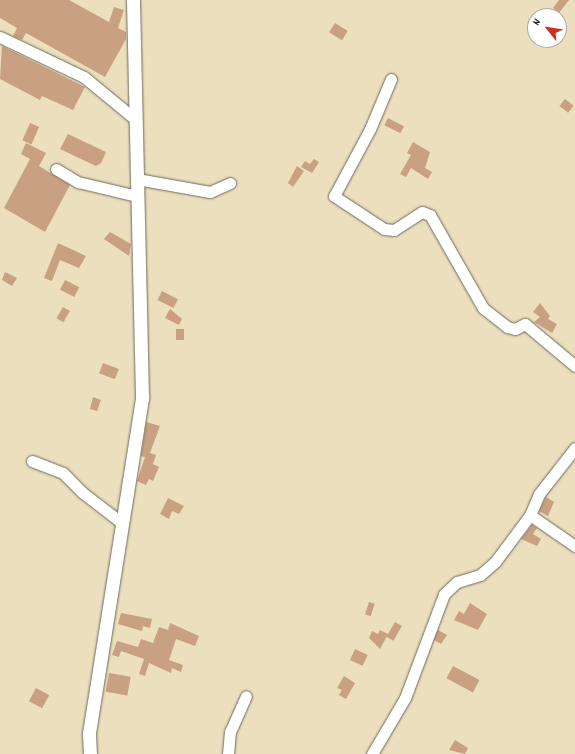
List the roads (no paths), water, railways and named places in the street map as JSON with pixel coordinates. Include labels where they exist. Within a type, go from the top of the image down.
[{"type":"main road","points":[[90,754],[89,734],[142,397],[133,0]]},
{"type":"street","points":[[0,37],[84,77],[135,119]]},
{"type":"street","points":[[391,79],[370,129],[334,196],[384,229],[394,230],[422,212],[430,215],[484,308],[507,327],[525,324],[575,366]]},
{"type":"street","points":[[56,169],[78,182],[137,196]]},
{"type":"street","points":[[137,180],[210,192],[230,183]]},
{"type":"street","points":[[372,754],[405,698],[444,594],[457,582],[480,575],[495,562],[530,516],[539,494],[575,448]]},
{"type":"street","points":[[32,461],[63,473],[83,493],[122,522]]},
{"type":"street","points":[[530,516],[575,546]]},
{"type":"street","points":[[228,754],[230,732],[246,696]]}]
